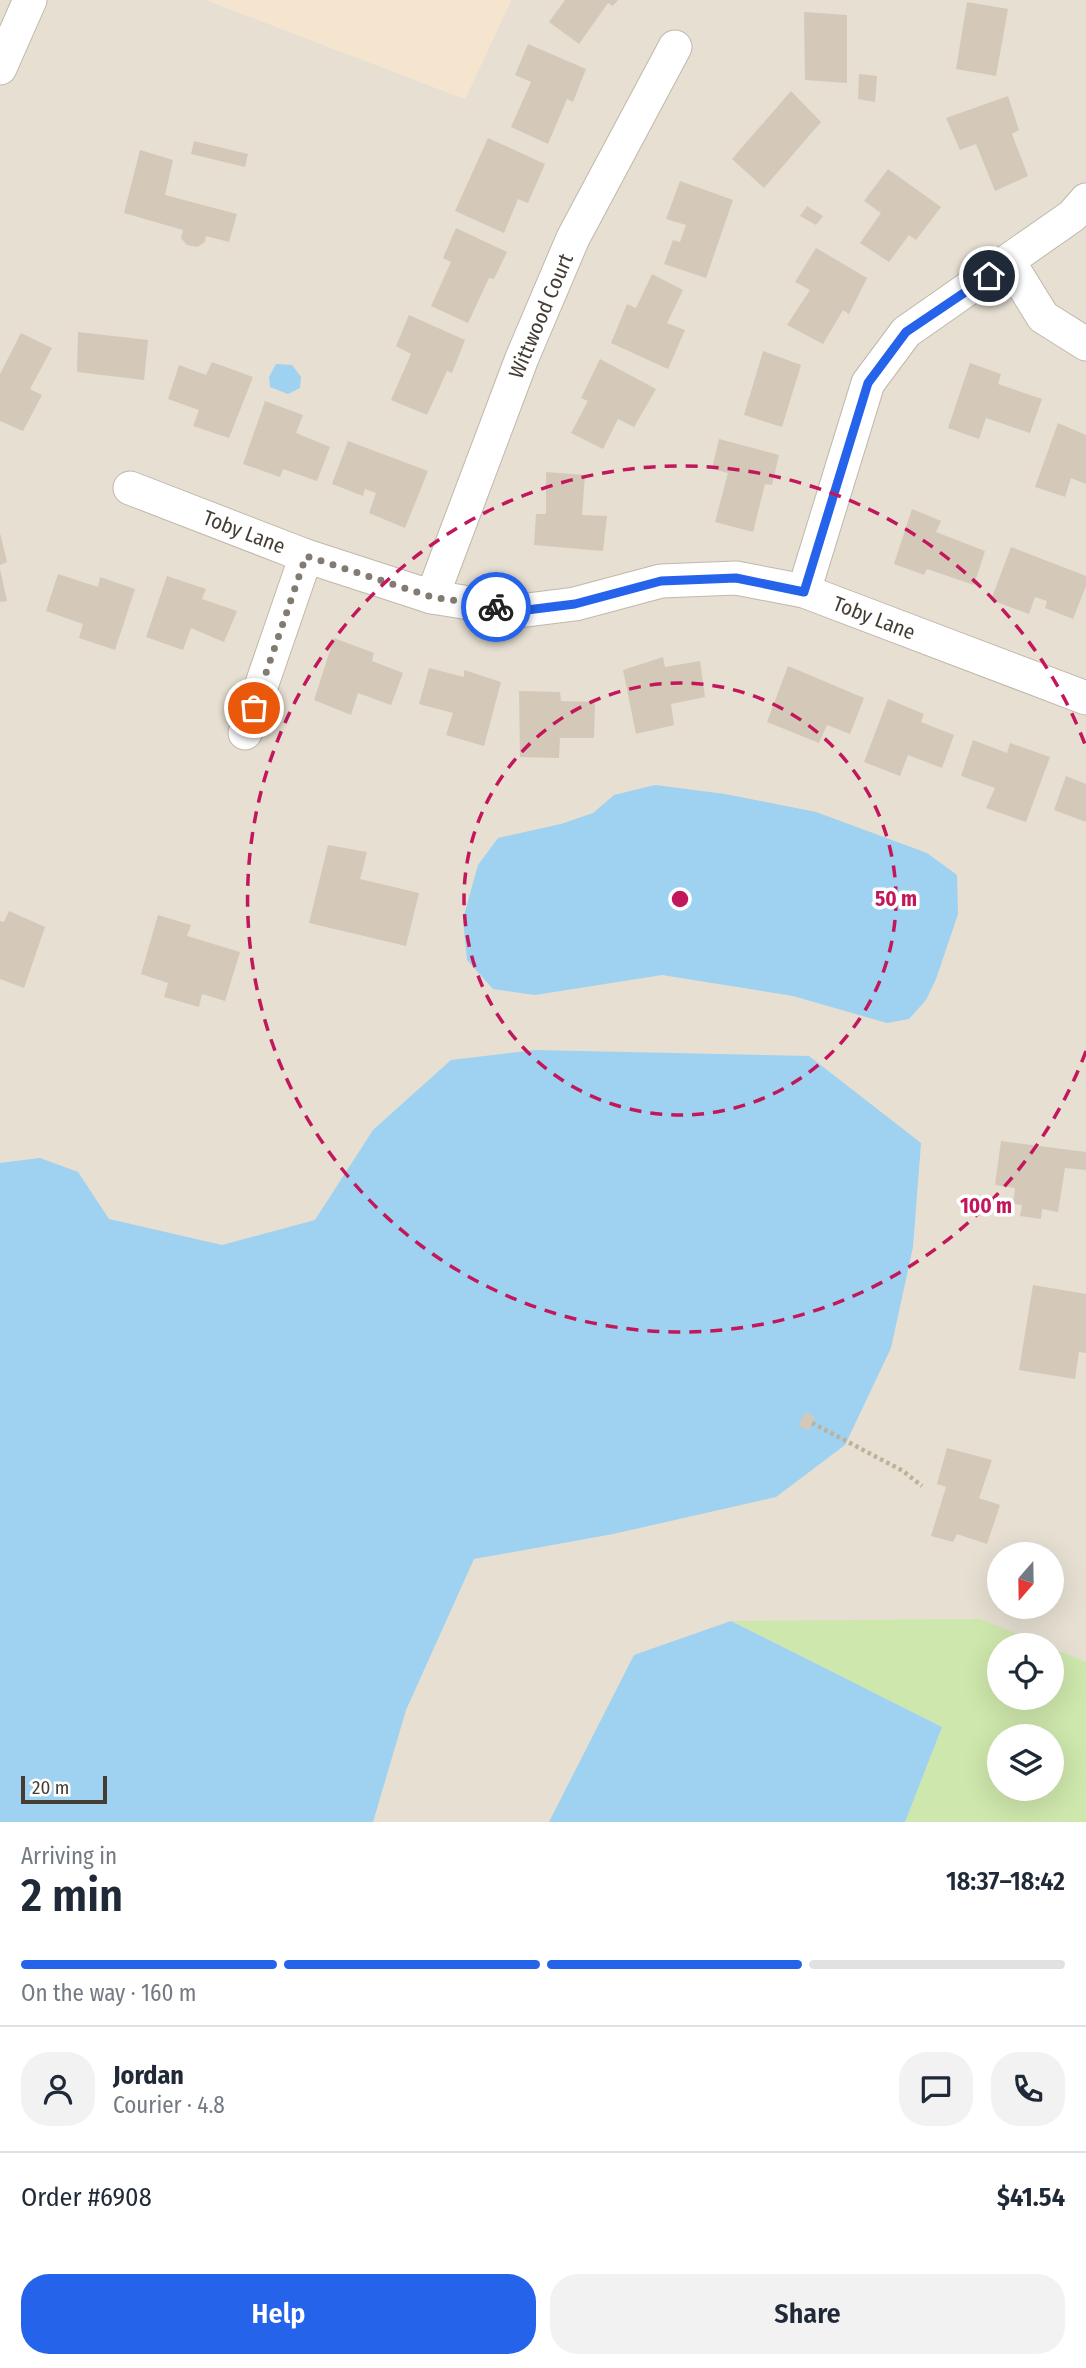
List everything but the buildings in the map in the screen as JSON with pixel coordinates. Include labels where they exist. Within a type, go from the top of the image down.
[{"type":"street","points":[[0,68],[30,0]]},
{"type":"street","name":"Wittwood Court","points":[[432,597],[522,358],[573,238],[676,47]]},
{"type":"street","points":[[804,592],[868,383],[906,332],[1072,216],[1086,200]]},
{"type":"street","points":[[1009,262],[1043,317],[1086,344]]},
{"type":"street","name":"Toby Lane","points":[[130,488],[306,556],[432,597],[519,611],[575,604],[661,581],[736,578],[804,592],[1086,698]]},
{"type":"street","points":[[245,733],[306,556]]},
{"type":"path","points":[[812,1423],[903,1471],[922,1486]]},
{"type":"shaded area","points":[[0,0],[206,0],[465,99],[511,0],[1086,0],[1086,1822],[0,1822]]},
{"type":"shaded area","points":[[206,0],[511,0],[465,99]]},
{"type":"green space","points":[[980,1619],[1014,1633],[987,1633],[987,1710],[1064,1710],[1064,1653],[1086,1662],[1086,1822],[905,1822],[942,1727],[731,1621]]},
{"type":"water","points":[[276,364],[292,365],[301,377],[300,388],[288,394],[270,387],[269,377]]},
{"type":"water","points":[[655,785],[725,794],[816,812],[927,853],[957,875],[958,914],[926,1000],[909,1019],[887,1023],[793,996],[662,975],[535,995],[493,989],[467,960],[463,919],[478,865],[498,838],[561,824],[593,813],[614,795]]},
{"type":"water","points":[[535,1050],[809,1056],[921,1143],[913,1247],[891,1348],[845,1445],[776,1497],[613,1534],[474,1559],[406,1710],[373,1822],[0,1822],[0,1163],[40,1158],[78,1172],[109,1219],[222,1245],[315,1220],[373,1130],[451,1060]]},
{"type":"water","points":[[731,1621],[942,1727],[905,1822],[549,1822],[634,1655]]},
{"type":"way so far","points":[[254,708],[306,556],[432,597],[496,607]]},
{"type":"route","points":[[496,607],[519,611],[575,604],[661,581],[736,578],[804,592],[868,383],[906,332],[989,276]]}]
